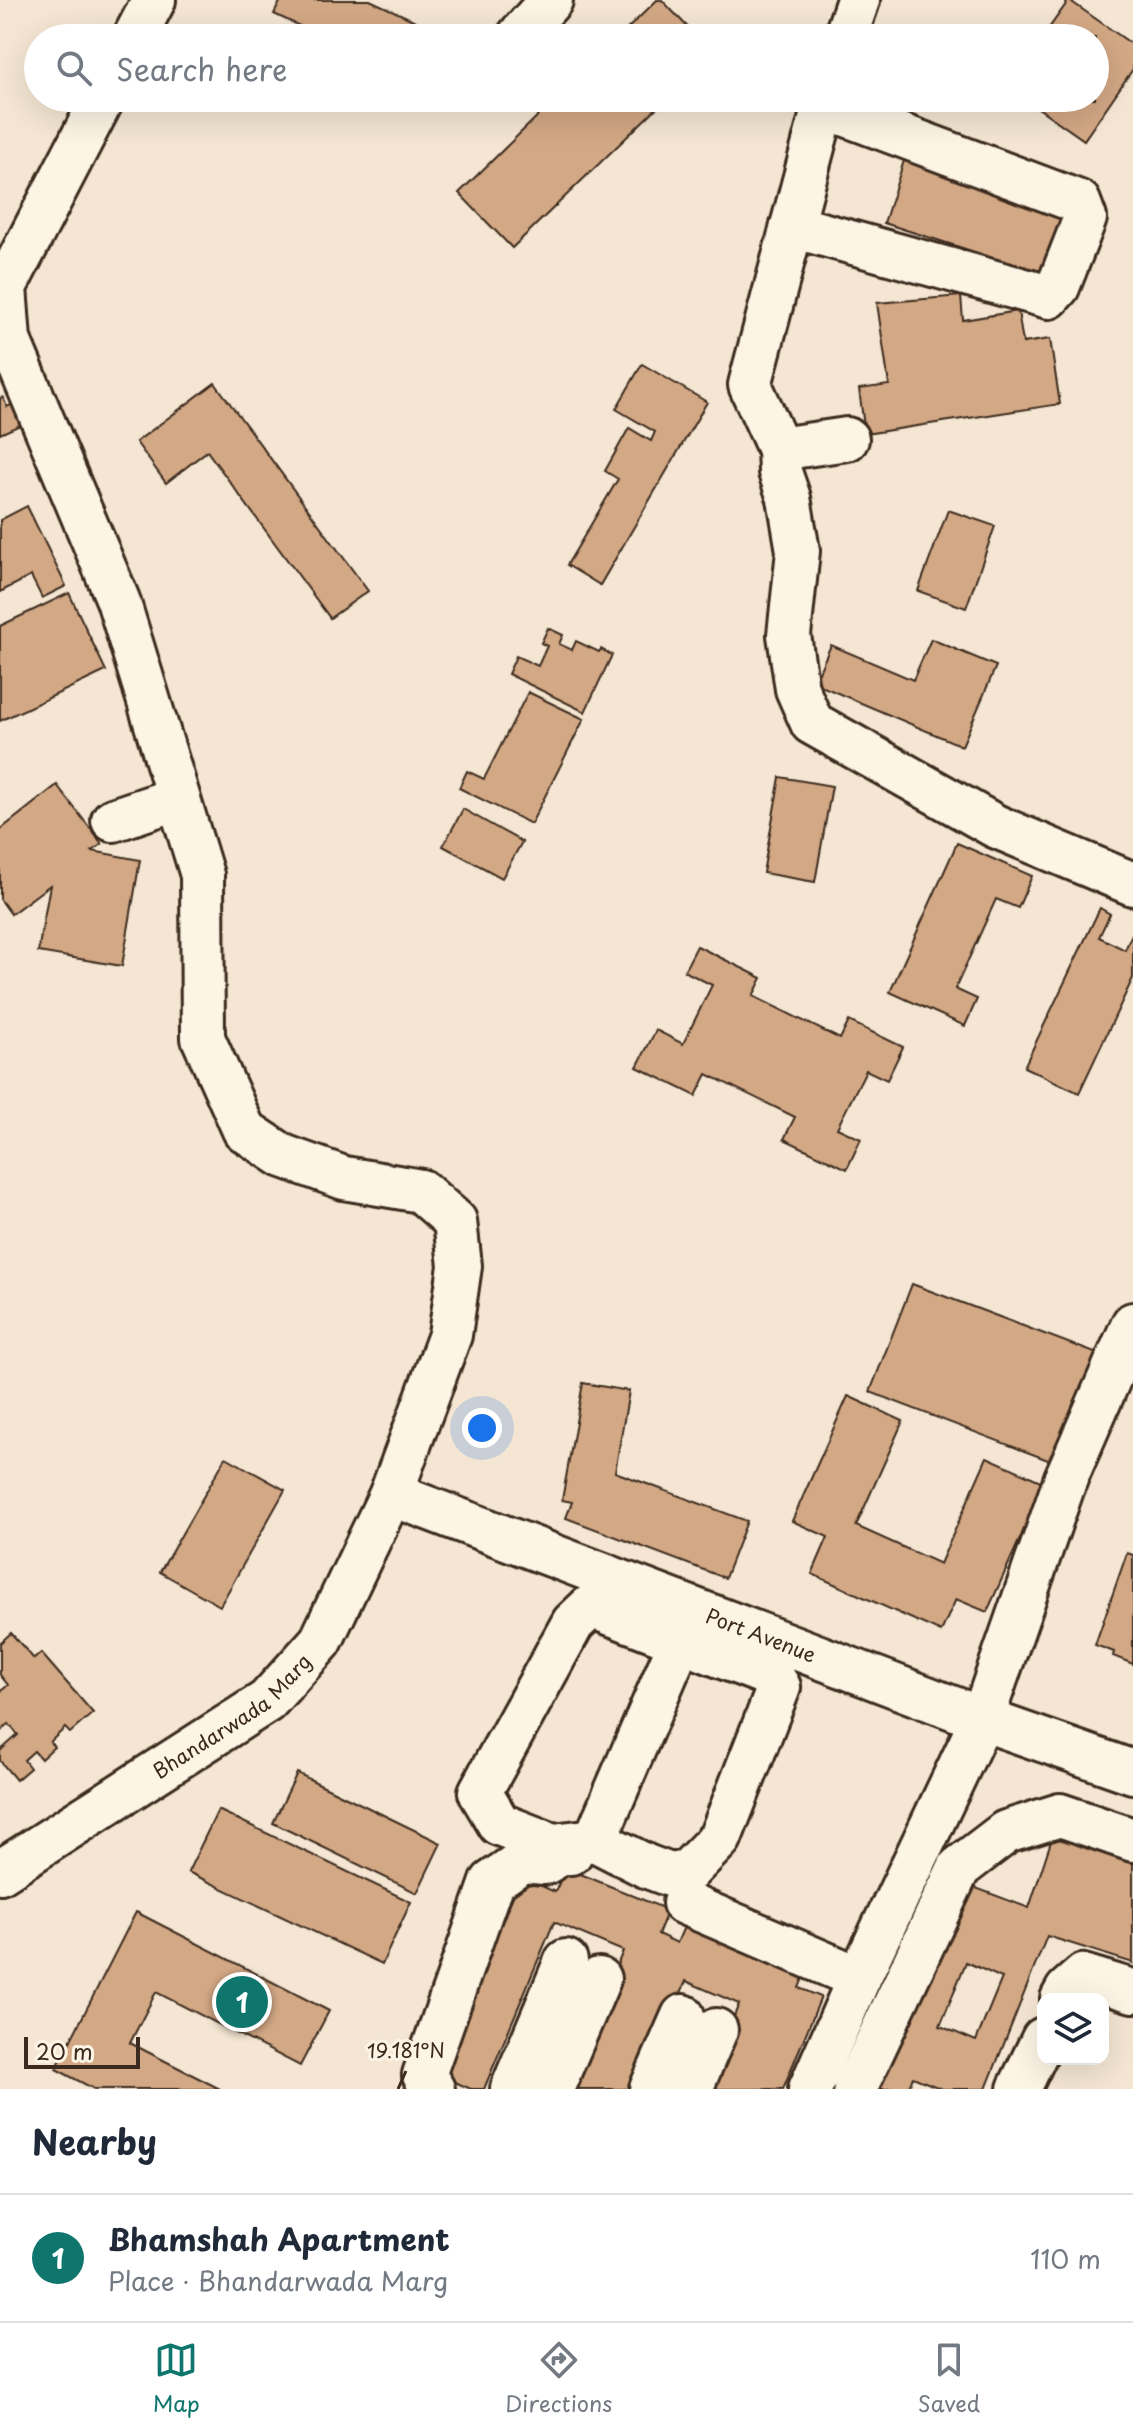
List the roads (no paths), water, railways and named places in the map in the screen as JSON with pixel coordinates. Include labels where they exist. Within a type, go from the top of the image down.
[{"type":"street","points":[[141,24],[154,0]]},
{"type":"street","points":[[530,24],[551,0]]},
{"type":"street","points":[[850,24],[858,0]]},
{"type":"street","name":"Bhandarwada Marg","points":[[0,1872],[267,1701],[321,1641],[391,1494],[450,1335],[460,1266],[455,1221],[421,1191],[332,1174],[283,1156],[244,1130],[203,1038],[202,875],[118,600],[4,340],[5,287],[96,112]]},
{"type":"street","points":[[821,112],[750,385],[779,449],[780,472],[789,498],[798,551],[789,635],[797,689],[812,723],[995,826],[1133,884]]},
{"type":"street","points":[[788,240],[1049,297],[1058,287],[1085,218],[1079,202],[850,112]]},
{"type":"street","points":[[896,266],[943,288]]},
{"type":"street","points":[[779,449],[847,439]]},
{"type":"street","points":[[113,820],[178,798]]},
{"type":"street","points":[[810,2089],[982,1719],[1066,1478],[1133,1324]]},
{"type":"street","name":"Port Avenue","points":[[391,1494],[687,1626],[982,1719],[1133,1772]]},
{"type":"street","points":[[591,1606],[687,1626],[772,1676],[779,1687],[720,1838],[687,1872],[670,1875],[595,1840],[553,1845],[499,1824],[480,1792],[573,1623],[591,1606]]},
{"type":"street","points":[[595,1840],[687,1626]]},
{"type":"street","points":[[1060,1815],[1085,1755]]},
{"type":"street","points":[[855,2089],[959,1868],[1006,1832],[1060,1815],[1133,1840]]},
{"type":"street","points":[[433,2089],[424,2075],[492,1882],[522,1861],[545,1863],[566,1851],[634,1880]]},
{"type":"street","points":[[684,1903],[859,1978]]},
{"type":"street","points":[[512,2089],[583,1970],[552,2089]]},
{"type":"street","points":[[1065,1993],[1083,1976],[1133,1991]]},
{"type":"street","points":[[651,2089],[699,2023],[691,2089]]},
{"type":"street","points":[[1019,2089],[1037,2052]]},
{"type":"place","name":"Bhamshah Apartment","points":[[242,2002]]}]
